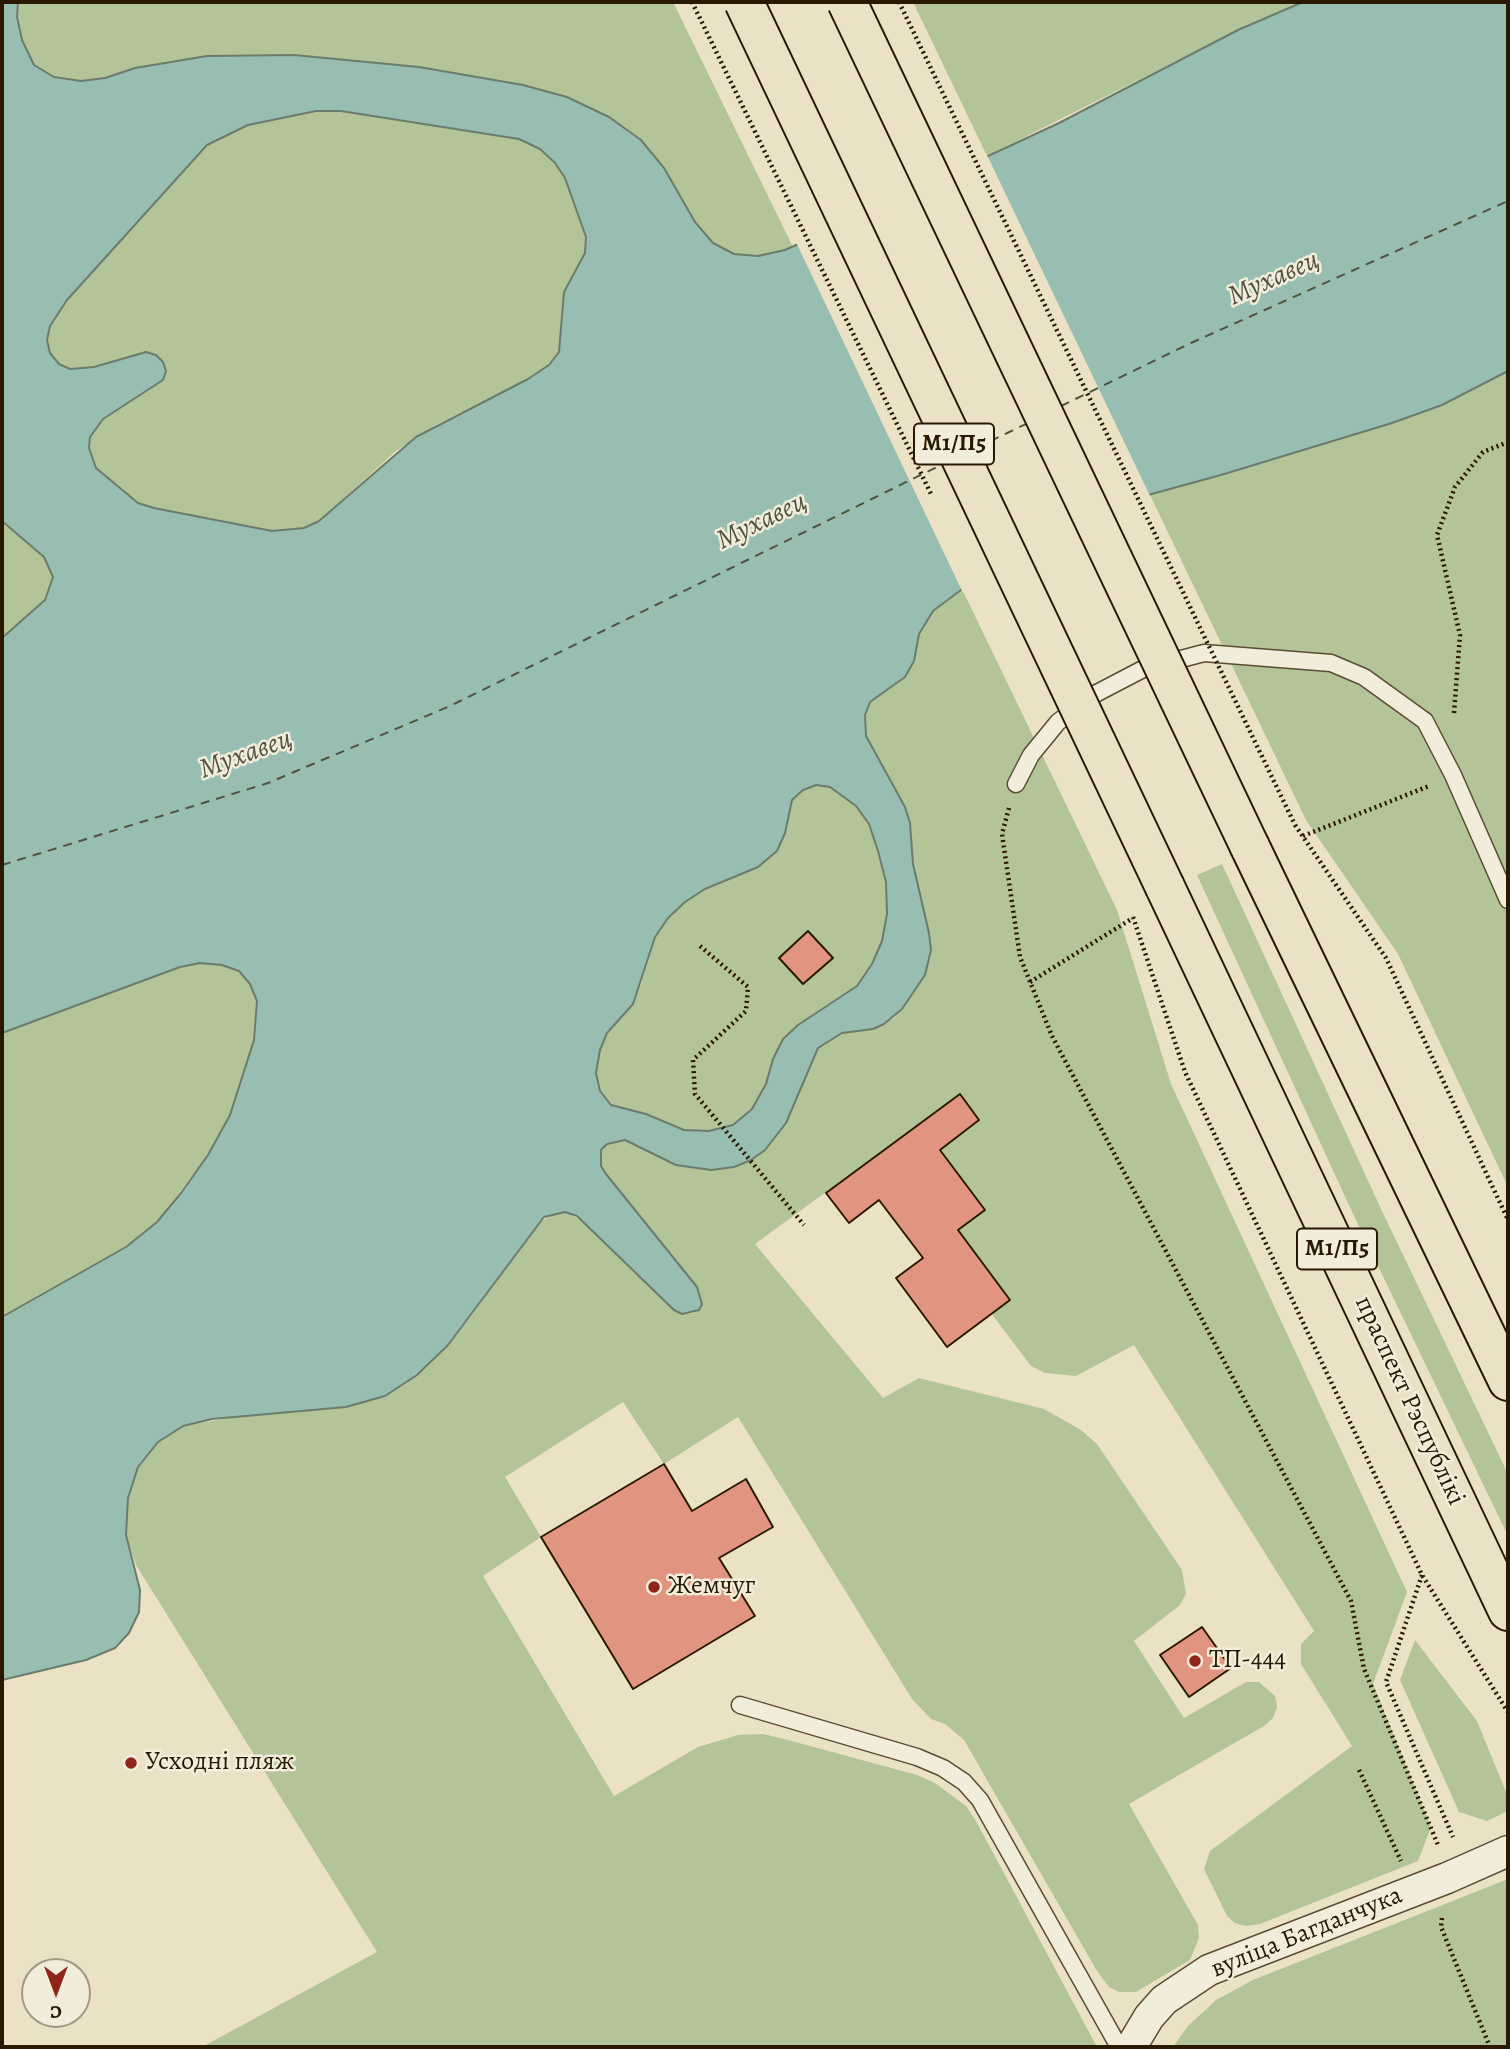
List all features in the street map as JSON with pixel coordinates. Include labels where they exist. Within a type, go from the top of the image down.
[{"type":"highway","name":"праспект Рэспублікі","points":[[744,2],[1508,1611]]},
{"type":"highway","points":[[847,2],[1508,1381]]},
{"type":"street","name":"вуліца Багданчука","points":[[1131,2047],[1149,2017],[1164,2000],[1209,1970],[1447,1878],[1508,1851]]},
{"type":"lane","points":[[1016,784],[1031,755],[1058,722],[1097,693],[1143,669],[1204,653],[1331,663],[1364,677],[1425,721],[1453,775],[1508,900]]},
{"type":"lane","points":[[740,1705],[917,1757],[943,1768],[964,1782],[980,1800],[1119,2047]]},
{"type":"path","points":[[692,2],[934,502]]},
{"type":"path","points":[[899,2],[1295,825],[1386,958],[1508,1220]]},
{"type":"path","points":[[1460,635],[1437,535],[1455,487],[1483,452],[1508,442]]},
{"type":"path","points":[[1016,784],[1002,834],[1020,957],[1052,1036],[1351,1601],[1364,1668],[1438,1846],[1455,1842],[1386,1682],[1422,1574]]},
{"type":"path","points":[[1303,835],[1416,792]]},
{"type":"path","points":[[1131,911],[1185,1072],[1422,1574],[1508,1712]]},
{"type":"path","points":[[1030,982],[1133,918]]},
{"type":"path","points":[[700,946],[748,987],[746,1011],[693,1060],[695,1094],[804,1225]]},
{"type":"path","points":[[1359,1770],[1414,1891]]},
{"type":"path","points":[[1447,1878],[1441,1927],[1490,2047]]},
{"type":"green space","points":[[18,2],[673,2],[793,247],[758,256],[734,255],[713,243],[695,222],[664,168],[609,117],[567,97],[523,85],[419,67],[294,55],[207,56],[135,68],[105,78],[81,81],[54,77],[34,65],[22,40],[17,17]]},
{"type":"green space","points":[[913,2],[1303,2],[1238,30],[987,156]]},
{"type":"green space","points":[[316,111],[341,111],[519,139],[540,149],[555,162],[565,177],[586,238],[585,253],[564,292],[559,352],[549,365],[528,379],[436,425],[396,451],[319,521],[304,528],[272,531],[138,503],[96,468],[89,448],[90,437],[103,419],[166,371],[163,362],[156,355],[146,352],[94,367],[70,369],[59,364],[50,353],[47,340],[50,326],[67,300],[208,145],[248,125]]},
{"type":"green space","points":[[1508,371],[1508,1187],[1398,954],[1306,820],[1150,495],[1392,423],[1442,405]]},
{"type":"green space","points":[[2,521],[44,557],[53,577],[45,600],[2,638]]},
{"type":"green space","points":[[962,589],[1117,910],[1171,1084],[1407,1592],[1373,1684],[1431,1827],[1418,1861],[1260,1924],[1246,1926],[1235,1923],[1227,1916],[1204,1869],[1210,1851],[1352,1746],[1301,1664],[1301,1644],[1314,1631],[1134,1345],[1076,1376],[1045,1373],[1031,1366],[991,1313],[1010,1299],[958,1230],[985,1210],[940,1150],[979,1120],[960,1094],[755,1244],[883,1398],[919,1378],[1044,1409],[1081,1430],[1097,1444],[1182,1570],[1186,1594],[1180,1605],[1134,1641],[1184,1718],[1246,1682],[1259,1682],[1275,1696],[1277,1707],[1273,1718],[1264,1726],[1129,1804],[1198,1925],[1199,1938],[1190,1960],[1136,1992],[1119,1992],[1109,1987],[1097,1971],[964,1740],[945,1724],[931,1719],[912,1699],[738,1417],[664,1464],[623,1402],[505,1477],[541,1537],[483,1576],[614,1796],[698,1747],[738,1735],[763,1734],[788,1740],[917,1775],[935,1783],[966,1806],[976,1821],[1097,2047],[202,2047],[377,1952],[136,1565],[126,1535],[128,1498],[138,1467],[158,1442],[183,1426],[247,1415],[417,1375],[448,1345],[472,1315],[536,1225],[554,1213],[565,1212],[587,1223],[674,1310],[691,1314],[699,1310],[702,1303],[697,1287],[606,1174],[601,1166],[601,1150],[606,1144],[625,1140],[676,1165],[765,1149],[786,1123],[818,1048],[842,1033],[873,1029],[894,1018],[924,975],[931,950],[913,864],[910,823],[905,807],[866,736],[865,715],[870,702],[894,686],[914,661],[919,634],[933,611]]},
{"type":"green space","points":[[816,785],[830,787],[856,806],[869,824],[878,851],[886,882],[887,914],[882,941],[872,964],[857,986],[798,1025],[783,1039],[773,1059],[766,1084],[752,1109],[733,1125],[709,1131],[684,1130],[646,1114],[611,1105],[600,1091],[596,1073],[600,1050],[607,1033],[621,1018],[641,984],[655,937],[668,918],[685,902],[705,889],[758,867],[776,851],[785,833],[792,800],[803,790]]},
{"type":"green space","points":[[1222,864],[1382,1211],[1508,1474],[1508,1536],[1354,1216],[1197,875]]},
{"type":"green space","points":[[200,963],[222,965],[239,971],[250,984],[257,1001],[254,1040],[243,1078],[230,1115],[208,1155],[157,1222],[126,1247],[2,1317],[2,1033],[180,967]]},
{"type":"green space","points":[[1415,1640],[1477,1721],[1508,1797],[1508,1811],[1487,1821],[1459,1812],[1400,1680]]},
{"type":"green space","points":[[1508,1879],[1508,2047],[1173,2047],[1188,2026],[1216,2000],[1253,1980]]},
{"type":"water","name":"Мухавец","points":[[2,2],[18,2],[17,17],[22,40],[34,65],[54,77],[81,81],[105,78],[135,68],[207,56],[294,55],[419,67],[523,85],[567,97],[609,117],[641,140],[664,168],[695,222],[713,243],[734,254],[758,256],[785,250],[1059,123],[1238,30],[1303,2],[1508,2],[1508,371],[1442,405],[1392,423],[1221,475],[1053,521],[933,611],[919,634],[914,661],[905,677],[870,702],[865,715],[866,736],[905,807],[910,823],[913,864],[931,950],[925,975],[902,1009],[884,1024],[873,1029],[842,1033],[818,1048],[786,1123],[765,1150],[751,1160],[734,1167],[711,1170],[676,1165],[625,1140],[607,1144],[601,1150],[601,1166],[606,1174],[697,1287],[702,1304],[699,1310],[682,1314],[674,1310],[577,1216],[565,1212],[544,1217],[448,1345],[417,1375],[385,1396],[346,1407],[212,1419],[183,1426],[158,1442],[138,1467],[128,1498],[126,1535],[140,1590],[139,1612],[129,1633],[115,1648],[86,1660],[2,1680],[2,1317],[126,1247],[157,1222],[181,1193],[208,1155],[230,1115],[254,1040],[257,1001],[250,984],[239,971],[222,965],[200,963],[180,967],[2,1033],[2,638],[45,600],[53,577],[44,557],[2,521]],"holes":[[[316,111],[341,111],[519,139],[540,149],[555,163],[565,178],[586,237],[585,253],[564,292],[559,352],[549,365],[528,379],[416,437],[319,521],[304,528],[272,531],[138,503],[96,468],[89,448],[90,437],[103,419],[163,380],[166,371],[163,362],[156,355],[146,352],[94,367],[70,369],[59,364],[50,353],[47,340],[50,326],[67,300],[207,145],[248,125]],[[816,785],[830,787],[856,806],[869,824],[878,851],[886,882],[887,914],[882,941],[872,964],[857,986],[798,1025],[783,1039],[773,1059],[766,1084],[752,1109],[733,1125],[709,1131],[684,1130],[646,1114],[611,1105],[600,1091],[596,1073],[600,1050],[607,1033],[633,1004],[655,937],[668,918],[685,902],[705,889],[758,867],[777,851],[785,833],[792,800],[803,790]]]},
{"type":"pier","points":[[986,153],[1151,498],[1054,524],[963,593],[796,242]]},
{"type":"building","points":[[808,931],[833,958],[803,984],[779,958]]},
{"type":"building","points":[[960,1094],[979,1120],[940,1150],[985,1210],[958,1230],[1010,1300],[947,1347],[896,1278],[923,1258],[879,1200],[849,1223],[826,1193]]},
{"type":"building","name":"Жемчуг","points":[[664,1464],[692,1511],[746,1479],[773,1527],[719,1558],[755,1616],[633,1689],[541,1537]]},
{"type":"building","name":"ТП-444","points":[[1202,1627],[1231,1668],[1189,1697],[1160,1655]]},
{"type":"ferry route","points":[[1061,406],[1191,343],[1508,201]]},
{"type":"ferry route","points":[[976,448],[1028,423]]},
{"type":"ferry route","points":[[2,865],[268,783],[450,706],[943,464]]},
{"type":"place","name":"Жемчуг","points":[[654,1587]]},
{"type":"place","name":"ТП-444","points":[[1195,1661]]},
{"type":"place","name":"Усходні пляж","points":[[131,1763]]}]
